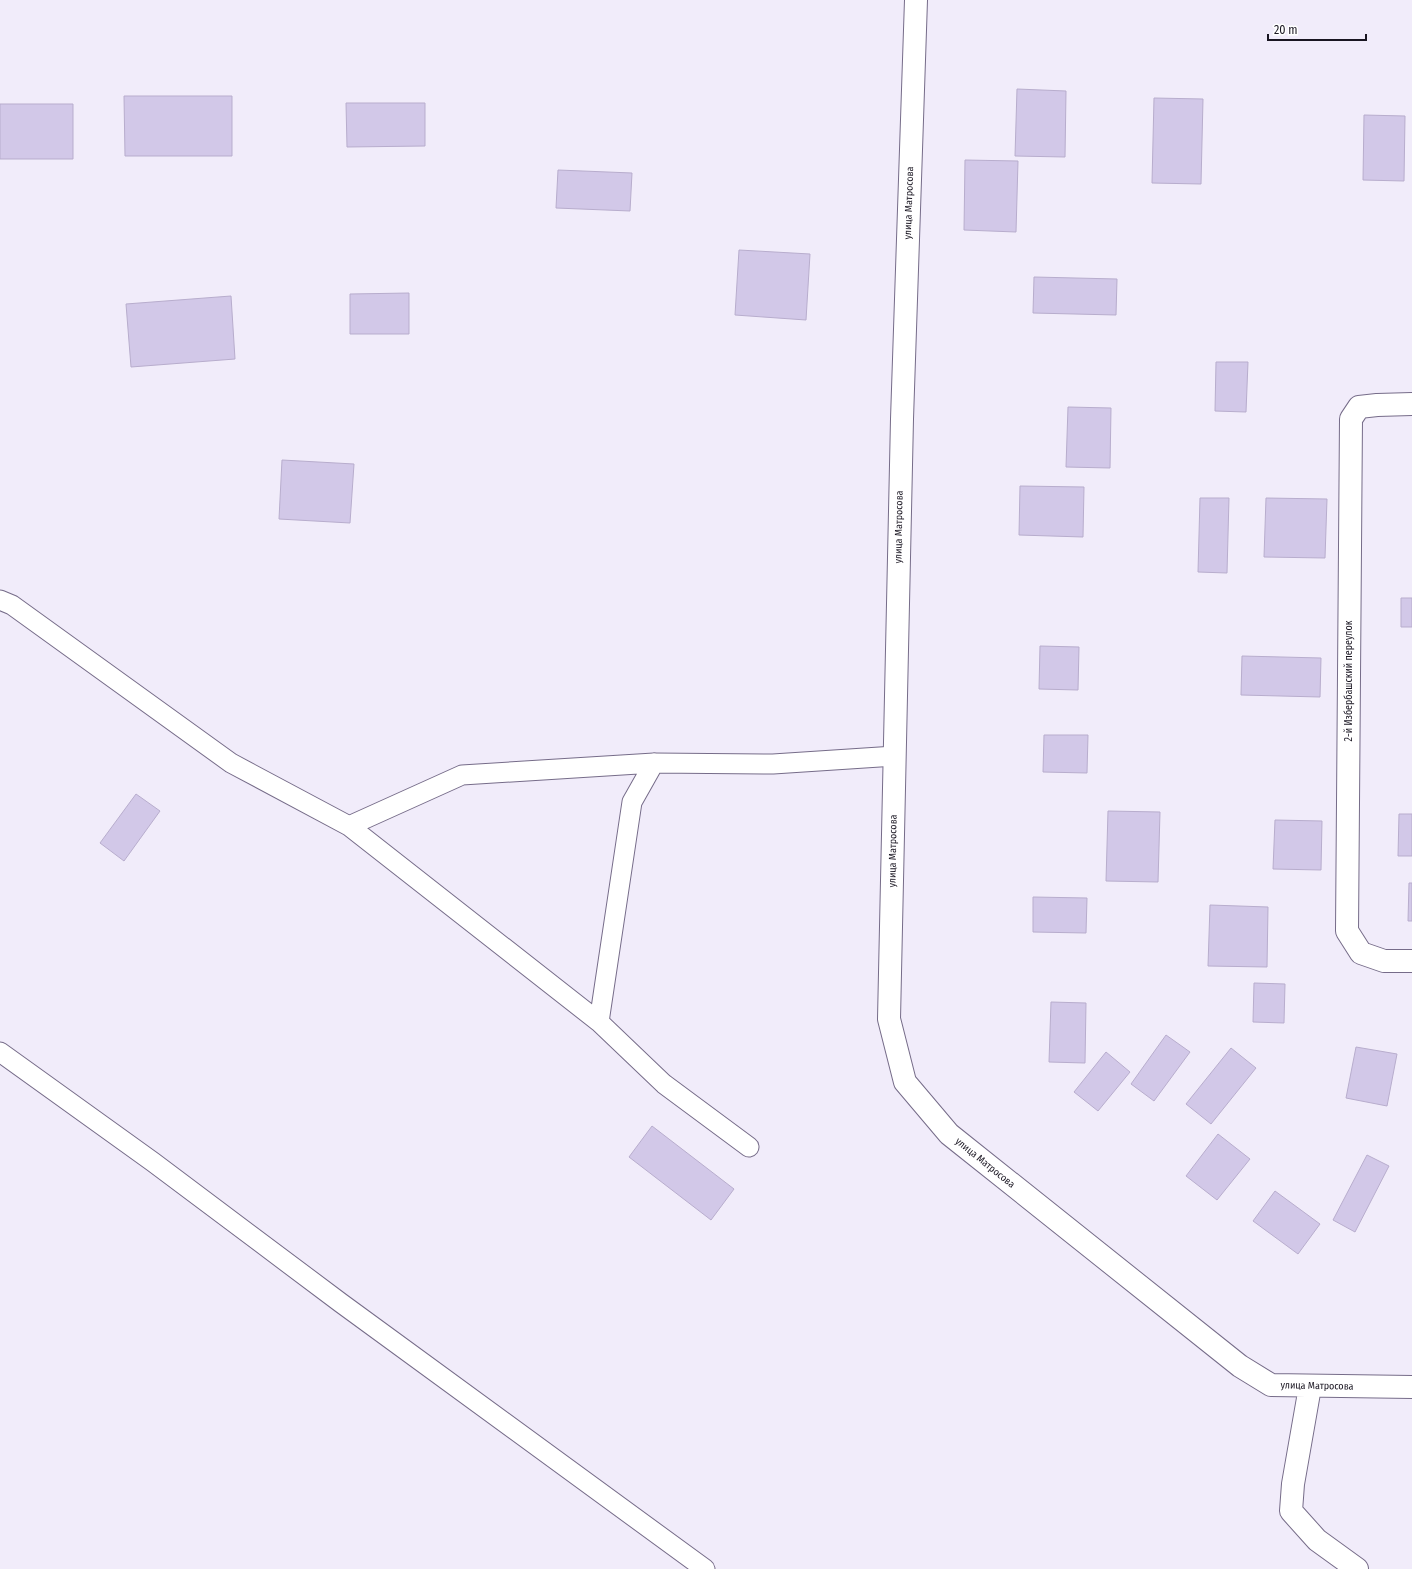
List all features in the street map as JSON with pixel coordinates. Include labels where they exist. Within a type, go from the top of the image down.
[{"type":"street","name":"улица Матросова","points":[[916,0],[902,411],[889,1019],[905,1082],[949,1134],[1240,1366],[1271,1385],[1412,1387]]},
{"type":"street","name":"2-й Избербашский переулок","points":[[1412,404],[1377,405],[1360,408],[1351,419],[1347,930],[1361,953],[1384,961],[1412,961]]},
{"type":"street","points":[[1310,1386],[1293,1484],[1291,1511],[1317,1540],[1357,1569]]},
{"type":"lane","points":[[0,600],[12,605],[231,763],[348,826],[600,1022],[664,1084],[749,1148]]},
{"type":"lane","points":[[348,826],[462,775],[654,762],[773,764],[895,756]]},
{"type":"lane","points":[[600,1022],[632,802],[654,762]]},
{"type":"lane","points":[[0,1052],[153,1162],[341,1303],[705,1569]]},
{"type":"building","points":[[1017,89],[1066,91],[1065,157],[1015,156]]},
{"type":"building","points":[[124,96],[232,96],[232,156],[125,156]]},
{"type":"building","points":[[1154,98],[1203,99],[1201,184],[1152,183]]},
{"type":"building","points":[[346,103],[425,103],[425,146],[347,147]]},
{"type":"building","points":[[0,104],[73,104],[73,159],[0,159]]},
{"type":"building","points":[[1364,115],[1405,116],[1404,181],[1363,180]]},
{"type":"building","points":[[965,160],[1018,161],[1016,232],[964,230]]},
{"type":"building","points":[[558,170],[632,173],[630,211],[556,208]]},
{"type":"building","points":[[739,250],[810,254],[806,320],[735,315]]},
{"type":"building","points":[[1034,277],[1117,279],[1116,315],[1033,313]]},
{"type":"building","points":[[409,293],[409,334],[350,334],[350,294]]},
{"type":"building","points":[[231,296],[235,359],[131,367],[126,304]]},
{"type":"building","points":[[1216,362],[1248,362],[1246,412],[1215,411]]},
{"type":"building","points":[[1068,407],[1111,408],[1110,468],[1066,467]]},
{"type":"building","points":[[282,460],[354,464],[350,523],[279,519]]},
{"type":"building","points":[[1020,486],[1084,487],[1083,537],[1019,535]]},
{"type":"building","points":[[1200,498],[1229,498],[1227,573],[1198,572]]},
{"type":"building","points":[[1266,498],[1327,499],[1325,558],[1264,557]]},
{"type":"building","points":[[1401,598],[1412,598],[1412,627],[1401,627]]},
{"type":"building","points":[[1040,646],[1079,647],[1078,690],[1039,689]]},
{"type":"building","points":[[1242,656],[1321,658],[1320,697],[1241,695]]},
{"type":"building","points":[[1044,735],[1088,735],[1087,773],[1043,772]]},
{"type":"building","points":[[136,794],[160,811],[124,861],[100,843]]},
{"type":"building","points":[[1108,811],[1160,812],[1158,882],[1106,881]]},
{"type":"building","points":[[1399,814],[1412,814],[1412,856],[1398,856]]},
{"type":"building","points":[[1275,820],[1322,821],[1321,870],[1273,869]]},
{"type":"building","points":[[1409,883],[1412,883],[1412,921],[1408,921]]},
{"type":"building","points":[[1033,897],[1087,898],[1086,933],[1033,932]]},
{"type":"building","points":[[1210,905],[1268,907],[1267,967],[1208,966]]},
{"type":"building","points":[[1254,983],[1285,984],[1284,1023],[1253,1022]]},
{"type":"building","points":[[1051,1002],[1086,1003],[1085,1063],[1049,1062]]},
{"type":"building","points":[[1166,1035],[1190,1052],[1154,1101],[1131,1084]]},
{"type":"building","points":[[1356,1047],[1397,1054],[1387,1106],[1346,1098]]},
{"type":"building","points":[[1231,1048],[1256,1068],[1211,1124],[1186,1104]]},
{"type":"building","points":[[1106,1052],[1130,1072],[1098,1111],[1074,1092]]},
{"type":"building","points":[[652,1126],[734,1189],[711,1220],[629,1157]]},
{"type":"building","points":[[1218,1134],[1250,1159],[1217,1200],[1186,1176]]},
{"type":"building","points":[[1367,1155],[1389,1166],[1355,1232],[1333,1220]]},
{"type":"building","points":[[1275,1191],[1320,1224],[1298,1254],[1253,1221]]}]
